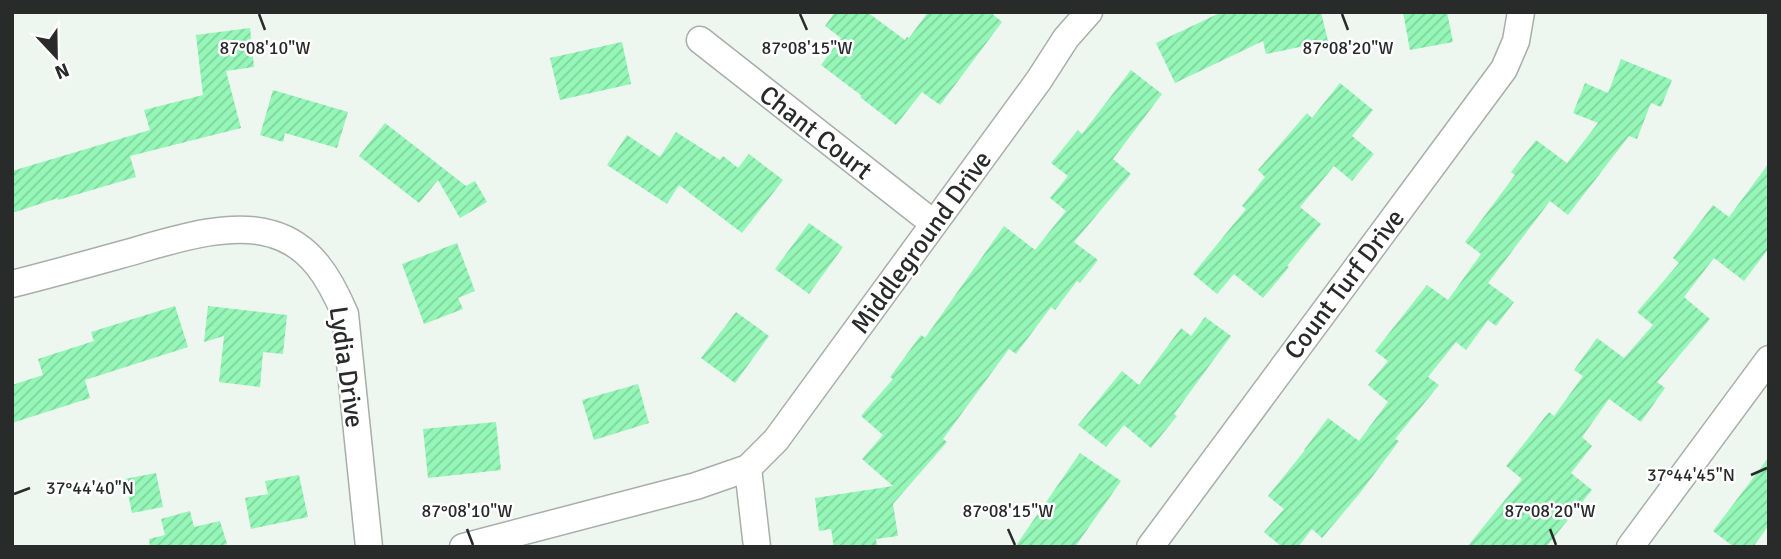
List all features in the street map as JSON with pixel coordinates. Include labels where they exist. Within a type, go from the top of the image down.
[{"type":"street","name":"Middleground Drive","points":[[748,468],[776,440],[1066,38],[1089,12]]},
{"type":"street","name":"Count Turf Drive","points":[[1150,547],[1504,69],[1516,41],[1521,12]]},
{"type":"street","name":"Chant Court","points":[[700,40],[933,223]]},
{"type":"street","name":"Lydia Drive","points":[[12,284],[191,235],[248,229],[274,234],[298,246],[318,264],[334,286],[345,313],[369,547]]},
{"type":"street","points":[[1630,547],[1769,359]]},
{"type":"street","points":[[463,547],[696,486],[748,468],[757,547]]},
{"type":"building","points":[[835,12],[867,12],[905,40],[928,12],[990,12],[1002,22],[940,105],[922,92],[896,125],[821,65],[841,38],[825,26]]},
{"type":"building","points":[[1222,12],[1321,12],[1328,41],[1266,54],[1263,41],[1175,83],[1156,43]]},
{"type":"building","points":[[1403,12],[1447,12],[1453,42],[1410,50]]},
{"type":"building","points":[[250,28],[254,67],[226,71],[241,128],[130,156],[136,177],[12,213],[12,171],[150,130],[144,110],[203,95],[196,35]]},
{"type":"building","points":[[622,42],[631,84],[560,100],[550,58]]},
{"type":"building","points":[[1621,59],[1672,80],[1661,107],[1651,103],[1637,139],[1629,136],[1568,215],[1550,201],[1488,283],[1514,302],[1496,326],[1488,320],[1466,350],[1456,342],[1428,377],[1439,385],[1395,439],[1399,441],[1360,493],[1322,538],[1312,529],[1298,547],[1282,547],[1264,532],[1284,509],[1268,496],[1328,418],[1359,441],[1388,402],[1368,385],[1388,361],[1375,351],[1427,285],[1448,300],[1481,254],[1465,242],[1515,175],[1511,172],[1536,140],[1567,163],[1598,123],[1573,113],[1585,83],[1608,93]]},
{"type":"building","points":[[1131,70],[1162,94],[1113,159],[1131,174],[1074,242],[1098,260],[1080,283],[1077,281],[1055,310],[1051,307],[1016,354],[1009,349],[943,439],[947,442],[893,504],[898,536],[876,539],[877,547],[834,547],[831,529],[819,531],[815,498],[893,486],[862,459],[883,435],[861,416],[893,379],[890,377],[921,335],[925,338],[1004,226],[1035,250],[1066,211],[1050,198],[1068,176],[1051,163],[1078,130],[1082,134]]},
{"type":"building","points":[[1340,83],[1373,110],[1352,136],[1374,154],[1352,181],[1334,166],[1300,207],[1321,224],[1263,298],[1234,274],[1217,294],[1193,274],[1246,209],[1242,206],[1265,177],[1258,170],[1307,113],[1312,118]]},
{"type":"building","points":[[273,90],[348,112],[337,148],[285,133],[283,142],[260,135]]},
{"type":"building","points":[[385,123],[466,186],[475,181],[487,202],[460,218],[438,180],[419,203],[359,156]]},
{"type":"building","points":[[676,132],[720,160],[723,156],[738,168],[749,154],[783,180],[742,233],[679,185],[667,204],[607,165],[627,135],[660,157]]},
{"type":"building","points":[[1769,163],[1769,248],[1744,281],[1714,258],[1684,297],[1710,319],[1657,382],[1665,388],[1641,422],[1609,399],[1582,437],[1592,446],[1571,473],[1592,490],[1546,547],[1467,547],[1522,479],[1506,466],[1549,412],[1554,416],[1583,376],[1574,370],[1597,338],[1624,358],[1653,325],[1637,312],[1679,263],[1673,258],[1713,205],[1729,217]]},
{"type":"building","points":[[809,223],[843,247],[809,294],[775,269]]},
{"type":"building","points":[[457,243],[475,291],[458,298],[463,309],[424,324],[402,264]]},
{"type":"building","points":[[175,306],[188,347],[85,380],[90,398],[12,423],[12,385],[43,375],[38,359],[94,341],[91,332]]},
{"type":"building","points":[[208,306],[287,315],[283,354],[263,352],[260,387],[219,382],[224,336],[204,342]]},
{"type":"building","points":[[736,312],[769,336],[735,383],[701,358]]},
{"type":"building","points":[[1205,317],[1231,336],[1174,414],[1177,416],[1151,448],[1124,425],[1106,447],[1078,425],[1122,371],[1139,385],[1181,328],[1191,336]]},
{"type":"building","points":[[638,384],[649,423],[594,440],[582,400]]},
{"type":"building","points":[[496,422],[501,470],[428,478],[423,429]]},
{"type":"building","points":[[1080,453],[1121,481],[1075,547],[1015,547]]},
{"type":"building","points":[[1769,457],[1769,525],[1753,547],[1734,547],[1713,531]]},
{"type":"building","points":[[156,473],[163,507],[132,513],[125,479]]},
{"type":"building","points":[[299,475],[308,517],[251,529],[245,498],[268,494],[265,481]]},
{"type":"building","points":[[190,511],[194,527],[220,521],[227,544],[215,547],[150,547],[149,539],[165,535],[161,519]]}]
